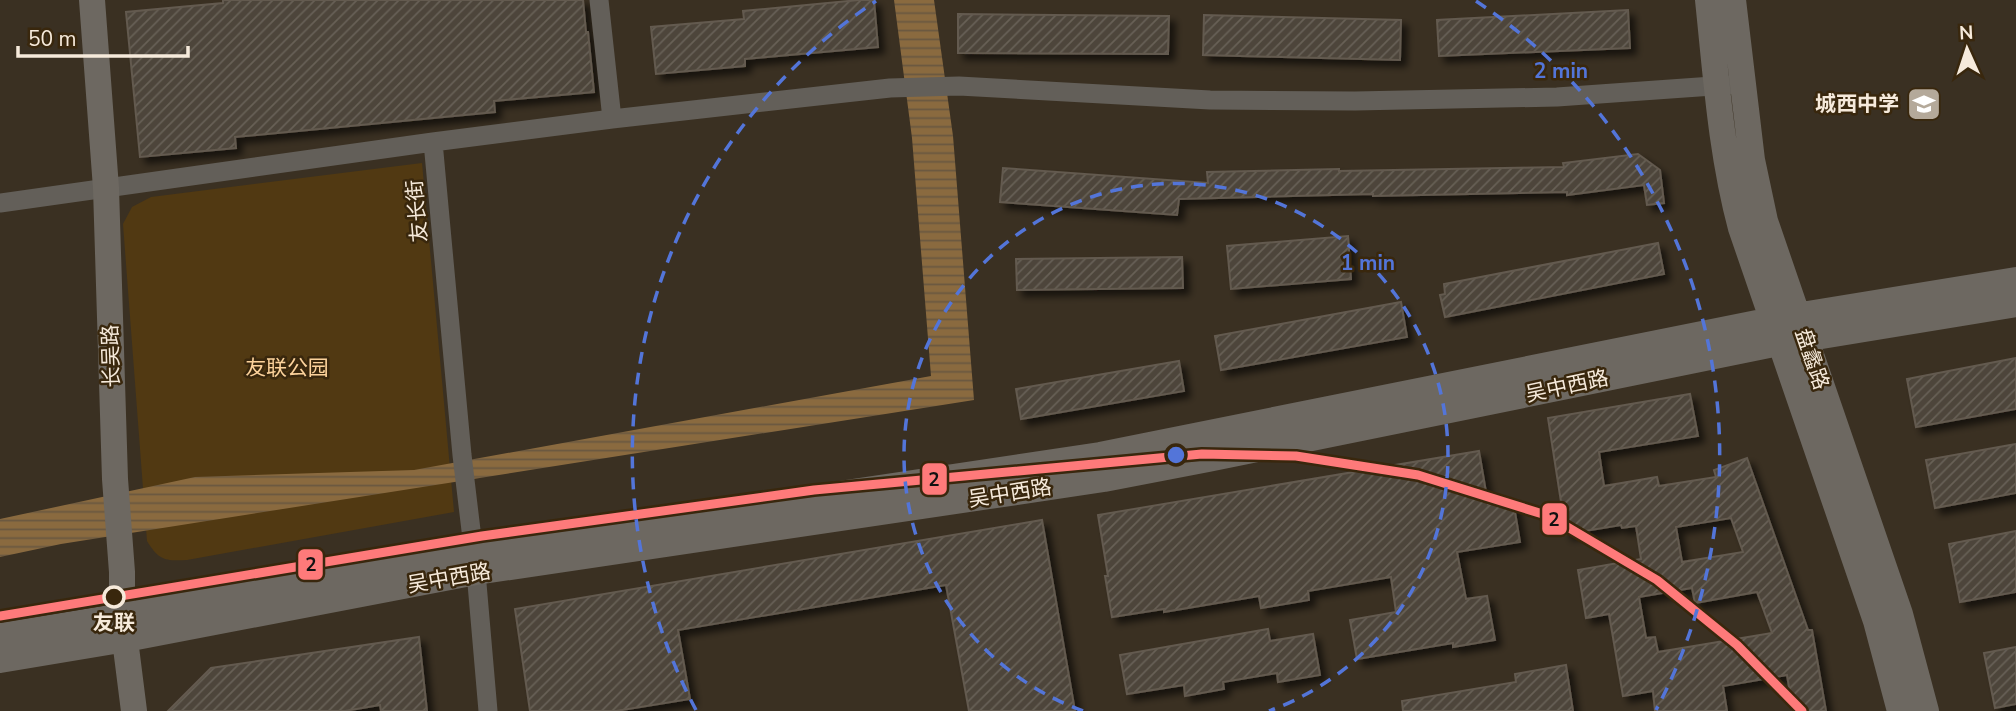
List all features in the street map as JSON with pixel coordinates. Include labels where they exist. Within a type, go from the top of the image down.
[{"type":"main road","name":"长吴路","points":[[92,0],[106,188],[115,479],[124,627],[134,711]]},
{"type":"main road","name":"盘蠡路","points":[[1708,0],[1773,245],[1788,329],[1876,621],[1900,711]]},
{"type":"main road","name":"盘蠡路","points":[[1730,85],[1733,0]]},
{"type":"main road","name":"吴中西路","points":[[0,660],[124,627],[474,561],[1100,455],[1788,329],[2016,280]]},
{"type":"main road","name":"吴中西路","points":[[1788,329],[2016,304]]},
{"type":"main road","name":"盘蠡路","points":[[1788,329],[1900,614],[1926,711]]},
{"type":"main road","name":"吴中西路","points":[[0,636],[124,627]]},
{"type":"street","points":[[599,0],[612,119]]},
{"type":"street","points":[[0,202],[612,119],[890,88],[959,86],[1210,100],[1355,101],[1557,97],[1730,85]]},
{"type":"street","name":"友长街","points":[[433,142],[488,711]]},
{"type":"green space","name":"友联公园","points":[[422,163],[454,512],[187,560],[168,560],[159,556],[147,541],[123,224],[132,207],[151,197]]},
{"type":"shaded area","points":[[894,0],[934,0],[953,136],[974,400],[61,544],[0,557],[0,519],[195,477],[414,470],[931,376],[912,138]]},
{"type":"building","points":[[223,0],[583,0],[594,92],[494,101],[495,112],[235,137],[236,148],[140,157],[126,12],[223,3]]},
{"type":"building","points":[[874,0],[878,47],[745,59],[745,66],[656,74],[651,27],[744,19],[743,11]]},
{"type":"building","points":[[1628,10],[1630,48],[1439,56],[1437,20]]},
{"type":"building","points":[[958,14],[1169,16],[1168,54],[958,53]]},
{"type":"building","points":[[1204,15],[1401,20],[1400,60],[1203,55]]},
{"type":"building","points":[[1638,154],[1660,170],[1664,203],[1647,205],[1644,185],[1567,195],[1567,192],[1179,199],[1177,215],[1000,202],[1003,168],[1208,183],[1207,172],[1564,167],[1563,163]]},
{"type":"building","points":[[1348,236],[1351,279],[1231,289],[1227,246]]},
{"type":"building","points":[[1658,243],[1664,274],[1445,317],[1440,295],[1445,294],[1444,284]]},
{"type":"building","points":[[1182,257],[1183,288],[1017,290],[1016,259]]},
{"type":"building","points":[[1401,302],[1407,337],[1221,370],[1215,336]]},
{"type":"building","points":[[2016,358],[2016,409],[1916,427],[1907,379]]},
{"type":"building","points":[[1179,361],[1184,391],[1021,419],[1016,389]]},
{"type":"building","points":[[1690,394],[1698,436],[1599,452],[1604,486],[1657,477],[1659,486],[1716,477],[1714,470],[1747,458],[1808,630],[1812,630],[1826,711],[1793,711],[1787,675],[1723,686],[1727,711],[1655,711],[1653,691],[1623,696],[1609,614],[1586,618],[1578,570],[1641,559],[1636,526],[1622,528],[1621,525],[1566,534],[1548,418]],"holes":[[[1731,518],[1743,552],[1682,562],[1676,527]],[[1692,588],[1695,603],[1757,592],[1772,633],[1658,652],[1655,637],[1646,638],[1639,597]]]},
{"type":"building","points":[[2016,444],[2016,493],[1935,508],[1926,460]]},
{"type":"building","points":[[1479,451],[1488,504],[1513,500],[1520,542],[1457,552],[1466,599],[1487,596],[1495,640],[1453,647],[1453,643],[1357,659],[1350,620],[1396,612],[1391,577],[1308,591],[1309,600],[1261,608],[1259,596],[1164,612],[1164,609],[1112,617],[1098,515]]},
{"type":"building","points":[[1042,520],[1075,711],[969,711],[946,585],[678,630],[690,699],[616,711],[530,711],[515,609]]},
{"type":"building","points":[[2016,531],[2016,592],[1960,602],[1949,544]]},
{"type":"building","points":[[1268,629],[1270,641],[1313,634],[1320,675],[1278,682],[1277,673],[1223,682],[1224,689],[1185,696],[1184,685],[1127,694],[1120,655]]},
{"type":"building","points":[[419,637],[427,711],[381,711],[380,705],[345,711],[168,711],[211,668]]},
{"type":"building","points":[[2016,647],[2016,704],[1995,708],[1984,653]]},
{"type":"building","points":[[1566,665],[1573,711],[1403,711],[1402,701],[1516,682],[1515,674]]},
{"type":"metro line","name":"2","points":[[0,616],[482,536],[814,490],[1202,454],[1296,456],[1418,475],[1549,516],[1657,580],[1737,645],[1802,711]]},
{"type":"place","name":"城西中学","points":[[1924,104]]},
{"type":"place","name":"友联","points":[[114,597]]}]
